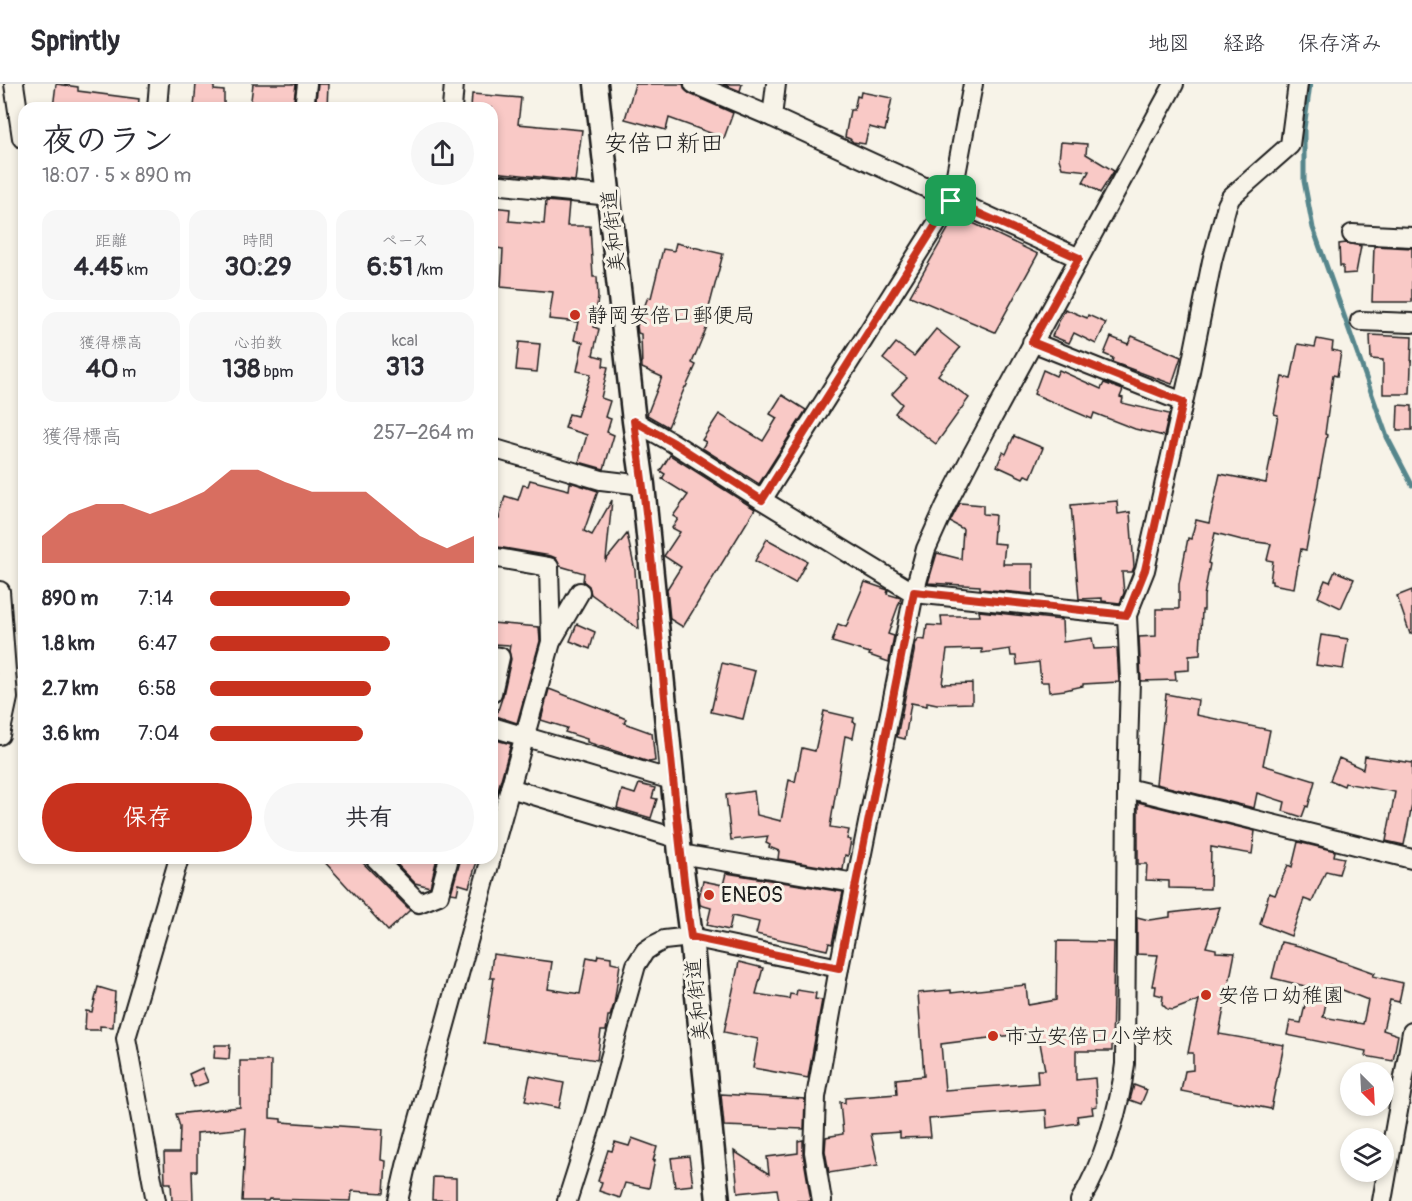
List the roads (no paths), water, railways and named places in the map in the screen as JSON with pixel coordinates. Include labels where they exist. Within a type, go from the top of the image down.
[{"type":"main road","name":"美和街道","points":[[596,84],[643,485],[672,780],[691,937],[718,1201]]},
{"type":"street","points":[[14,84],[18,111]]},
{"type":"street","points":[[158,102],[159,84]]},
{"type":"street","points":[[305,102],[307,84]]},
{"type":"street","points":[[452,102],[454,84]]},
{"type":"street","points":[[694,84],[772,117],[1079,258]]},
{"type":"street","points":[[772,117],[776,84]]},
{"type":"street","points":[[762,500],[951,201],[974,84]]},
{"type":"street","points":[[822,1201],[814,1152],[816,1097],[855,883],[914,592],[926,549],[945,507],[1032,342],[1174,84]]},
{"type":"street","points":[[1080,1201],[1093,1181],[1122,1091],[1125,1064],[1130,680],[1127,615],[1145,570],[1212,261],[1227,205],[1243,186],[1290,145],[1298,84]]},
{"type":"street","points":[[498,185],[610,196]]},
{"type":"street","points":[[1352,234],[1412,237]]},
{"type":"street","points":[[1360,321],[1412,323]]},
{"type":"street","points":[[1032,342],[1183,402]]},
{"type":"street","points":[[634,421],[674,443],[762,500],[914,592],[1127,615]]},
{"type":"street","points":[[498,450],[601,480],[643,485]]},
{"type":"street","points":[[498,557],[549,567],[550,642],[498,832]]},
{"type":"street","points":[[0,591],[8,698],[0,735]]},
{"type":"street","points":[[550,642],[580,592]]},
{"type":"street","points":[[498,729],[672,780]]},
{"type":"street","points":[[510,788],[680,846],[855,883]]},
{"type":"street","points":[[1127,788],[1412,859]]},
{"type":"street","points":[[156,1201],[126,1038],[177,864]]},
{"type":"street","points":[[381,864],[419,903],[439,896],[447,864]]},
{"type":"street","points":[[398,1201],[489,864]]},
{"type":"street","points":[[567,1201],[636,965],[645,951],[664,940],[691,937],[839,968]]},
{"type":"street","points":[[1382,1201],[1412,1032]]},
{"type":"waterway","points":[[1310,84],[1304,129],[1304,181],[1313,228],[1387,437],[1412,485]]},
{"type":"place","name":"静岡安倍口郵便局","points":[[575,315]]},
{"type":"place","name":"ENEOS","points":[[709,895]]},
{"type":"place","name":"安倍口幼稚園","points":[[1206,995]]},
{"type":"place","name":"市立安倍口小学校","points":[[993,1036]]},
{"type":"district","name":"安倍口新田","points":[[664,143]]}]
